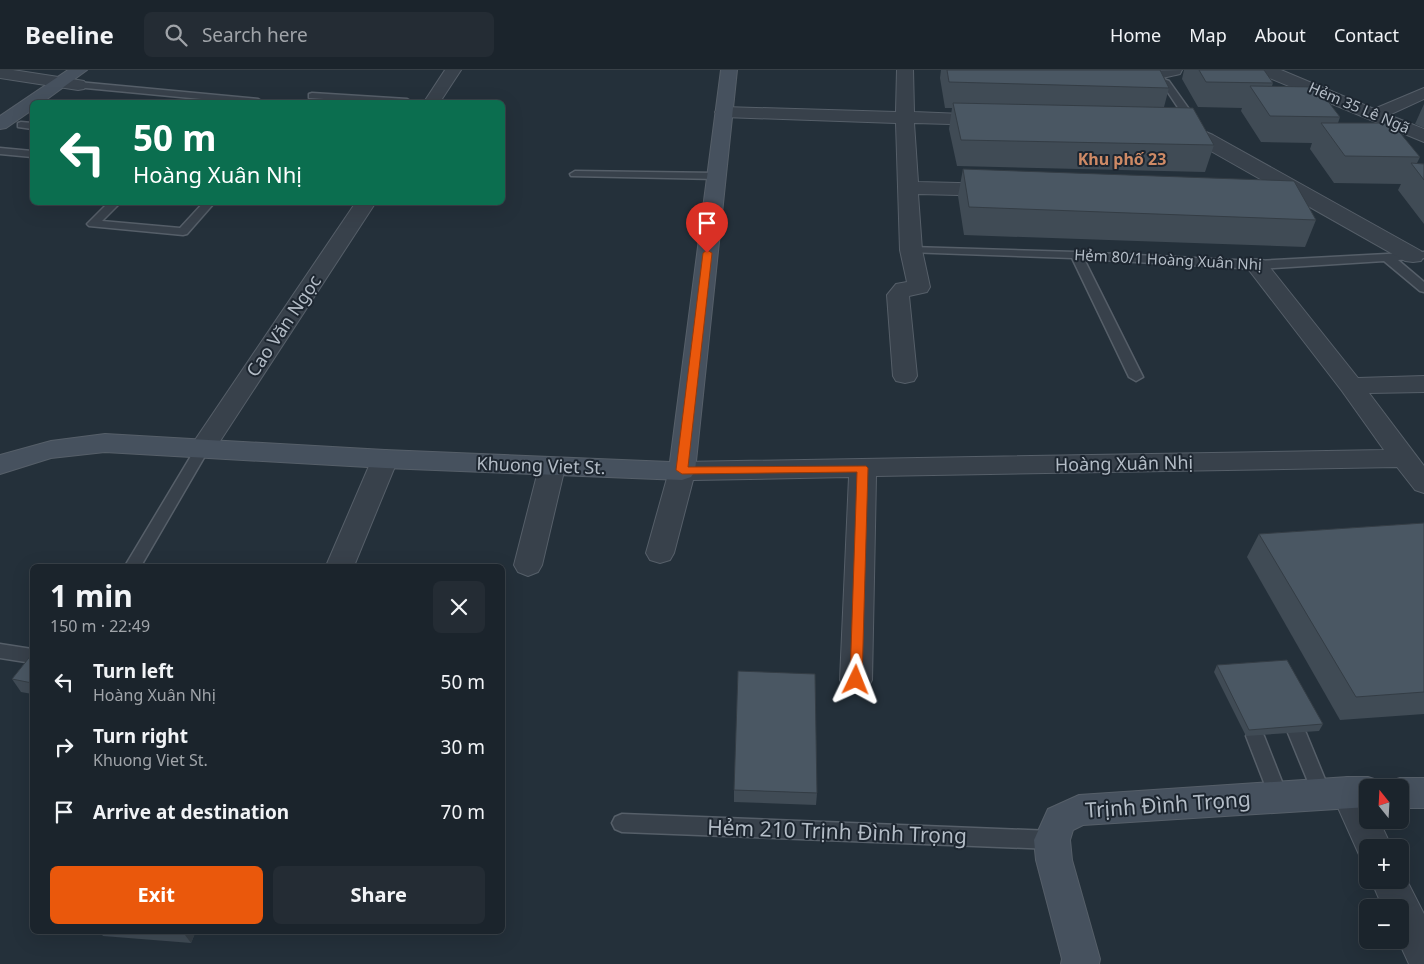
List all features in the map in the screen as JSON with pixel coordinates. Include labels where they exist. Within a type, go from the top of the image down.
[{"type":"street","points":[[39,100],[73,79],[99,70]]},
{"type":"street","points":[[433,100],[453,70]]},
{"type":"street","points":[[660,553],[682,470],[729,70]]},
{"type":"street","points":[[905,70],[905,118],[911,250],[919,286],[904,289],[898,296],[905,376]]},
{"type":"street","points":[[1107,75],[1174,70]]},
{"type":"street","name":"Hẻm 35 Lê Ngã","points":[[1266,70],[1424,136]]},
{"type":"street","points":[[0,73],[73,79]]},
{"type":"street","points":[[55,100],[73,79]]},
{"type":"street","points":[[1375,115],[1424,93]]},
{"type":"street","points":[[0,124],[30,106]]},
{"type":"street","points":[[724,112],[1007,121]]},
{"type":"street","points":[[0,140],[29,123]]},
{"type":"street","points":[[1172,125],[1419,256]]},
{"type":"street","points":[[909,188],[1016,191]]},
{"type":"street","points":[[1278,200],[1317,202]]},
{"type":"street","name":"Cao Văn Ngọc","points":[[202,448],[364,205]]},
{"type":"street","points":[[1256,265],[1351,386],[1424,484]]},
{"type":"street","points":[[1351,386],[1424,384]]},
{"type":"street","name":"Khuong Viet St.","points":[[0,465],[44,451],[89,444],[202,448],[386,459],[682,470]]},
{"type":"street","name":"Hoàng Xuân Nhị","points":[[682,470],[1404,458]]},
{"type":"street","points":[[341,564],[386,459]]},
{"type":"street","points":[[528,565],[552,466]]},
{"type":"street","points":[[856,680],[862,468]]},
{"type":"street","points":[[1346,793],[1369,839]]},
{"type":"street","name":"Trịnh Đình Trọng","points":[[1052,840],[1060,820],[1079,810],[1346,793]]},
{"type":"street","points":[[1409,793],[1424,793]]},
{"type":"street","points":[[1052,840],[1054,860],[1081,959],[1080,964]]},
{"type":"street","points":[[1393,889],[1424,955]]},
{"type":"lane","points":[[1138,73],[1166,83],[1184,109],[1172,125]]},
{"type":"lane","points":[[73,79],[242,100]]},
{"type":"lane","points":[[312,96],[375,100]]},
{"type":"lane","points":[[0,151],[30,154]]},
{"type":"lane","points":[[575,174],[716,176]]},
{"type":"lane","points":[[113,205],[93,224],[183,232],[207,205]]},
{"type":"lane","name":"Hẻm 80/1 Hoàng Xuân Nhị","points":[[911,250],[1076,255],[1256,265],[1419,256]]},
{"type":"lane","points":[[1076,255],[1136,377]]},
{"type":"lane","points":[[1388,258],[1424,288]]},
{"type":"lane","points":[[134,564],[202,448]]},
{"type":"lane","points":[[0,650],[30,656]]},
{"type":"lane","points":[[1297,733],[1346,793]]},
{"type":"lane","points":[[1255,736],[1279,796]]},
{"type":"lane","name":"Hẻm 210 Trịnh Đình Trọng","points":[[622,823],[1052,840]]},
{"type":"building","points":[[947,70],[1160,70],[1169,88],[949,82]]},
{"type":"building","points":[[1199,70],[1264,70],[1273,83],[1206,82]]},
{"type":"building","points":[[1250,86],[1317,87],[1340,117],[1270,116]]},
{"type":"building","points":[[953,103],[1193,108],[1214,145],[961,140]]},
{"type":"building","points":[[1321,123],[1392,123],[1420,157],[1345,156]]},
{"type":"building","points":[[1411,163],[1424,164],[1424,180]]},
{"type":"building","points":[[963,169],[1294,181],[1316,220],[969,207]]},
{"type":"building","points":[[1424,523],[1424,692],[1356,697],[1259,534]]},
{"type":"building","points":[[30,656],[30,683],[12,679]]},
{"type":"building","points":[[1287,660],[1323,724],[1249,730],[1217,665]]},
{"type":"building","points":[[738,671],[815,674],[817,793],[734,790]]},
{"type":"district","name":"Khu phố 23","points":[[1122,159]]},
{"type":"route","points":[[707,253],[682,470],[862,468],[856,680]]}]
